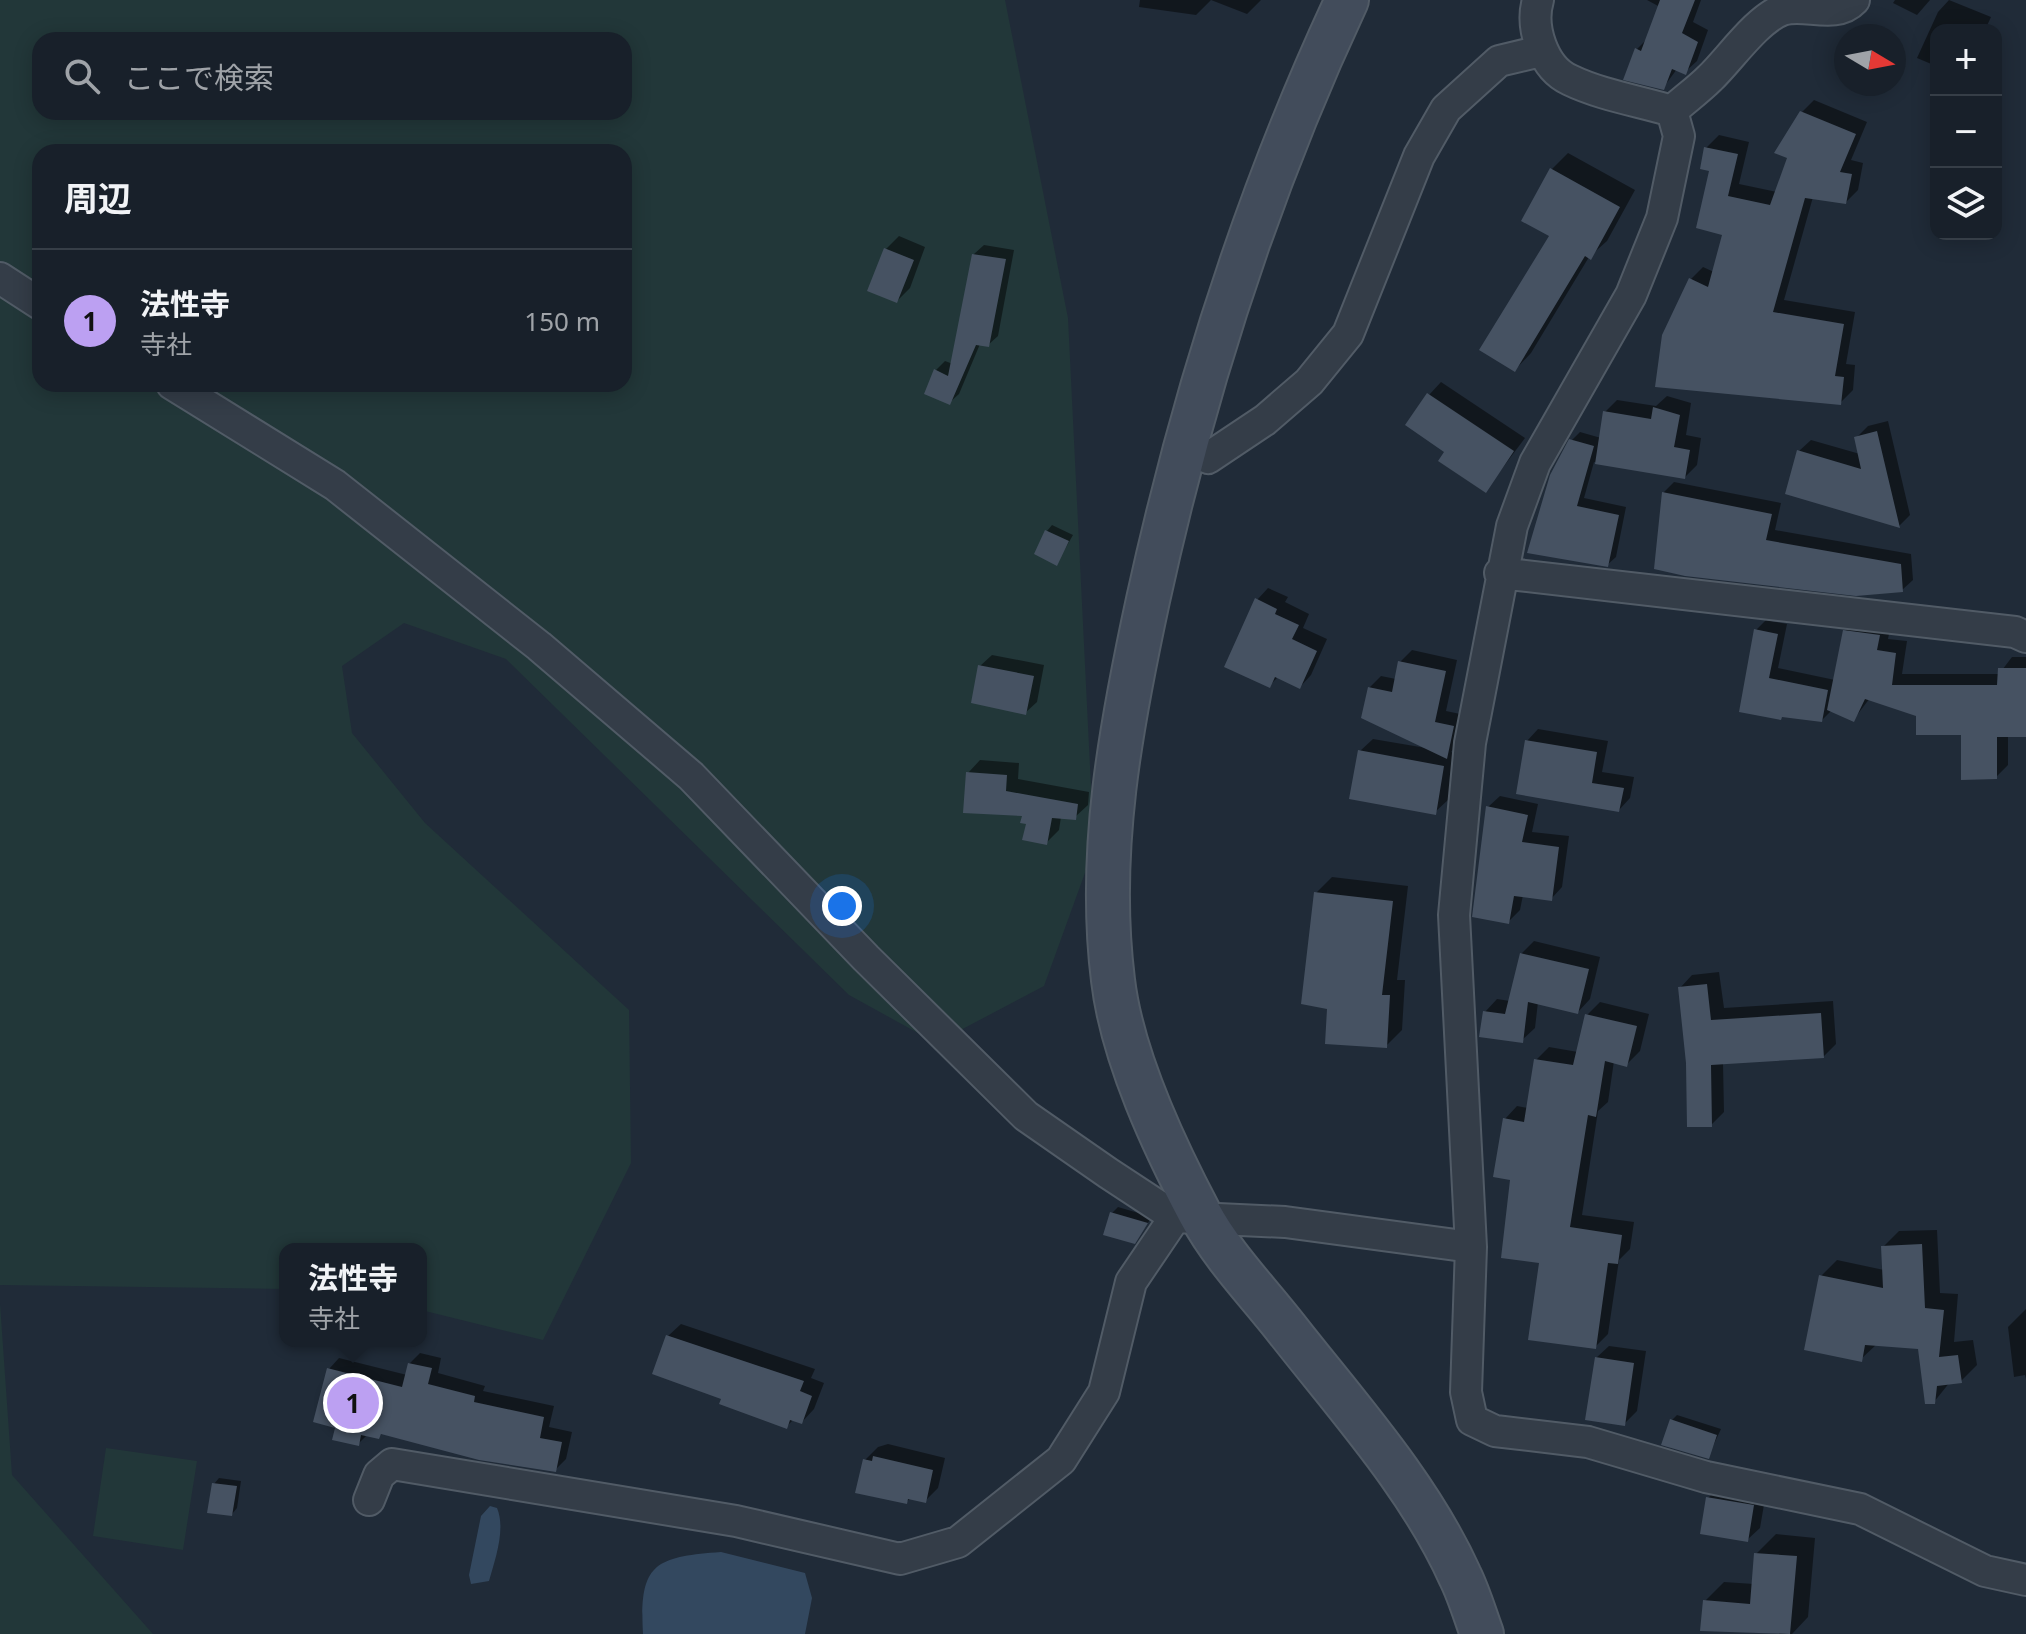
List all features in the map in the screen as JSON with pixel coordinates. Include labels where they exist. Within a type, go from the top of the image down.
[{"type":"street","points":[[1189,1217],[1131,1051],[1113,985],[1106,896],[1110,829],[1130,685],[1183,446],[1229,297],[1309,82],[1347,0]]},
{"type":"street","points":[[1538,0],[1535,10],[1541,51],[1567,80],[1672,111]]},
{"type":"street","points":[[1672,111],[1709,79],[1755,31],[1783,10],[1825,11],[1854,0]]},
{"type":"street","points":[[1183,446],[1208,458],[1265,420],[1309,382],[1348,334],[1419,156],[1446,109],[1499,61],[1541,51]]},
{"type":"street","points":[[1672,111],[1679,136],[1662,218],[1631,295],[1535,463],[1512,526],[1500,573],[1470,743],[1454,915],[1471,1247],[1466,1392],[1472,1420],[1495,1431],[1588,1442],[1706,1477],[1860,1509],[1985,1571],[2026,1580]]},
{"type":"street","points":[[0,278],[32,299]]},
{"type":"street","points":[[185,392],[335,485],[539,646],[691,776],[866,958],[1026,1116],[1189,1217],[1375,1442],[1424,1512],[1460,1574],[1482,1634]]},
{"type":"street","points":[[1500,573],[2015,632],[2026,637]]},
{"type":"street","points":[[1189,1217],[1285,1222],[1471,1247]]},
{"type":"street","points":[[369,1500],[379,1475],[392,1464],[736,1521],[900,1559],[958,1542],[1061,1460],[1104,1392],[1131,1282],[1189,1217]]},
{"type":"green space","points":[[0,0],[1005,0],[1068,318],[1094,848],[1044,986],[936,1043],[849,995],[506,659],[404,623],[342,666],[352,733],[425,823],[629,1010],[631,1163],[543,1340],[427,1311],[427,1243],[279,1243],[279,1289],[0,1285]]},
{"type":"green space","points":[[0,1303],[12,1475],[153,1634],[0,1634]]},
{"type":"green space","points":[[106,1448],[197,1461],[183,1550],[93,1536]]},
{"type":"water","points":[[490,1506],[497,1508],[499,1516],[497,1554],[489,1581],[471,1584],[469,1575],[481,1516]]},
{"type":"water","points":[[721,1552],[805,1573],[812,1598],[805,1634],[643,1634],[644,1592],[656,1568],[680,1557]]},
{"type":"building","points":[[1660,0],[1695,0],[1682,33],[1698,42],[1686,75],[1672,69],[1664,90],[1623,80],[1635,48],[1641,51]]},
{"type":"building","points":[[1800,111],[1856,134],[1840,172],[1852,174],[1846,204],[1805,198],[1773,312],[1844,324],[1835,376],[1844,377],[1841,405],[1655,387],[1662,335],[1689,278],[1708,287],[1722,235],[1696,228],[1709,171],[1700,169],[1704,147],[1738,154],[1728,196],[1770,205],[1787,158],[1774,153]]},
{"type":"building","points":[[1550,168],[1620,207],[1591,260],[1585,256],[1515,372],[1479,350],[1549,236],[1521,221]]},
{"type":"building","points":[[884,248],[914,260],[897,303],[867,291]]},
{"type":"building","points":[[972,254],[1006,259],[989,347],[976,345],[950,405],[924,394],[934,369],[948,376]]},
{"type":"building","points":[[1427,393],[1514,451],[1486,493],[1438,461],[1444,452],[1405,425]]},
{"type":"building","points":[[1653,407],[1680,415],[1674,447],[1690,450],[1685,479],[1595,464],[1603,411],[1651,419]]},
{"type":"building","points":[[1877,431],[1900,528],[1785,494],[1797,450],[1861,469],[1854,437]]},
{"type":"building","points":[[1569,439],[1594,446],[1577,506],[1619,515],[1608,567],[1527,553],[1550,475]]},
{"type":"building","points":[[1662,492],[1772,514],[1766,540],[1901,564],[1903,592],[1856,596],[1685,576],[1654,569]]},
{"type":"building","points":[[1045,530],[1069,541],[1057,566],[1034,554]]},
{"type":"building","points":[[1255,598],[1277,609],[1275,614],[1299,625],[1292,639],[1317,651],[1300,689],[1275,677],[1270,688],[1224,667]]},
{"type":"building","points":[[1754,629],[1778,634],[1769,678],[1828,690],[1822,722],[1782,717],[1781,720],[1739,712]]},
{"type":"building","points":[[1843,630],[1880,635],[1877,650],[1896,653],[1892,685],[1997,685],[1998,668],[2026,668],[2026,737],[1997,737],[1997,779],[1961,780],[1961,735],[1916,735],[1916,716],[1865,699],[1854,722],[1827,710]]},
{"type":"building","points":[[1398,661],[1446,671],[1435,722],[1454,726],[1447,759],[1361,718],[1368,687],[1392,692]]},
{"type":"building","points":[[978,665],[1034,676],[1026,715],[971,703]]},
{"type":"building","points":[[1525,740],[1597,752],[1592,783],[1624,788],[1619,812],[1516,794]]},
{"type":"building","points":[[1358,750],[1444,766],[1436,815],[1349,799]]},
{"type":"building","points":[[966,772],[1007,775],[1006,791],[1078,804],[1076,820],[1052,818],[1047,845],[1022,840],[1026,824],[1020,823],[1022,816],[963,813]]},
{"type":"building","points":[[1486,806],[1528,815],[1522,842],[1559,847],[1552,901],[1514,896],[1509,924],[1472,917]]},
{"type":"building","points":[[1314,892],[1393,901],[1382,995],[1390,995],[1387,1048],[1325,1044],[1327,1009],[1301,1004]]},
{"type":"building","points":[[1520,953],[1589,969],[1578,1014],[1528,1002],[1523,1043],[1479,1037],[1483,1011],[1505,1014]]},
{"type":"building","points":[[1707,984],[1711,1020],[1821,1013],[1824,1058],[1711,1065],[1712,1127],[1687,1127],[1686,1063],[1678,987]]},
{"type":"building","points":[[1585,1014],[1637,1026],[1627,1067],[1605,1061],[1596,1117],[1588,1115],[1570,1227],[1622,1235],[1618,1264],[1608,1263],[1596,1349],[1528,1340],[1539,1263],[1501,1258],[1510,1180],[1493,1177],[1503,1118],[1524,1122],[1534,1059],[1573,1065]]},
{"type":"building","points":[[1110,1212],[1148,1223],[1135,1244],[1103,1235]]},
{"type":"building","points":[[1922,1244],[1925,1308],[1944,1310],[1939,1357],[1958,1355],[1962,1383],[1937,1386],[1935,1404],[1925,1404],[1918,1349],[1865,1345],[1862,1362],[1804,1350],[1819,1275],[1883,1288],[1881,1246]]},
{"type":"building","points":[[666,1335],[804,1381],[800,1391],[812,1396],[802,1424],[790,1420],[787,1429],[719,1404],[721,1399],[652,1374]]},
{"type":"building","points":[[1595,1357],[1634,1363],[1625,1426],[1585,1420]]},
{"type":"building","points":[[408,1363],[432,1368],[428,1384],[475,1396],[474,1402],[544,1417],[540,1438],[562,1442],[556,1472],[479,1460],[381,1434],[379,1439],[361,1435],[359,1446],[332,1440],[335,1428],[313,1422],[327,1368],[402,1387]]},
{"type":"building","points":[[1670,1419],[1717,1435],[1709,1459],[1661,1445]]},
{"type":"building","points":[[873,1456],[933,1470],[926,1503],[908,1499],[907,1504],[855,1493],[863,1459],[872,1461]]},
{"type":"building","points":[[212,1483],[237,1486],[232,1516],[207,1513]]},
{"type":"building","points":[[1706,1497],[1754,1505],[1748,1542],[1700,1534]]},
{"type":"building","points":[[1754,1553],[1797,1556],[1790,1634],[1700,1631],[1703,1600],[1750,1604]]},
{"type":"place","name":"法性寺","points":[[353,1403]]}]
